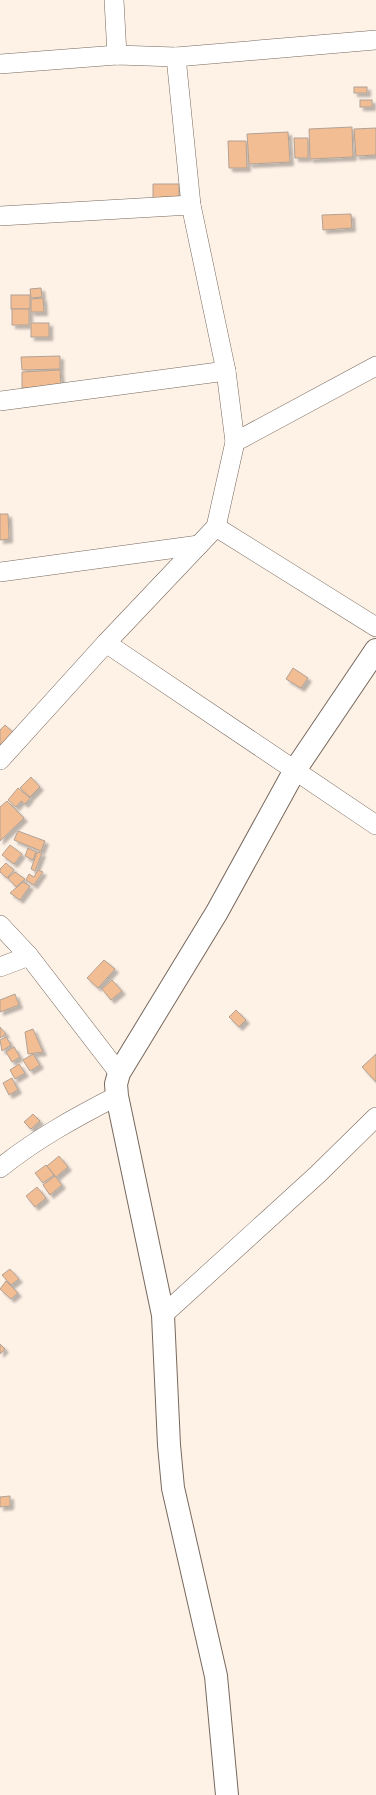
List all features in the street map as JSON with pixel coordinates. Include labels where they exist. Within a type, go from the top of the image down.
[{"type":"street","points":[[114,0],[117,55]]},
{"type":"street","points":[[0,64],[117,55],[176,57],[376,40]]},
{"type":"street","points":[[0,760],[106,642],[216,527],[235,442],[226,371],[190,206],[176,57]]},
{"type":"street","points":[[0,216],[190,206]]},
{"type":"street","points":[[235,442],[376,366]]},
{"type":"street","points":[[0,401],[226,371]]},
{"type":"street","points":[[216,527],[376,627]]},
{"type":"street","points":[[0,572],[199,545]]},
{"type":"street","points":[[106,642],[376,825]]},
{"type":"street","points":[[227,1795],[216,1676],[173,1488],[169,1445],[163,1315],[117,1096],[116,1084],[119,1073],[217,912],[295,770],[376,650]]},
{"type":"street","points":[[0,925],[28,956],[119,1073]]},
{"type":"street","points":[[0,967],[28,956]]},
{"type":"street","points":[[0,1168],[39,1139],[71,1119],[117,1096]]},
{"type":"street","points":[[163,1315],[318,1174],[376,1117]]},
{"type":"building","points":[[354,87],[367,87],[367,93],[354,93]]},
{"type":"building","points":[[360,100],[372,100],[372,107],[360,107]]},
{"type":"building","points":[[352,127],[353,157],[310,159],[309,129]]},
{"type":"building","points":[[376,128],[376,155],[356,156],[354,129]]},
{"type":"building","points":[[288,132],[290,162],[249,164],[247,134]]},
{"type":"building","points":[[294,138],[308,138],[308,158],[295,158]]},
{"type":"building","points":[[228,141],[246,141],[247,168],[229,168]]},
{"type":"building","points":[[153,184],[179,184],[179,198],[153,199]]},
{"type":"building","points":[[351,214],[352,228],[323,230],[322,215]]},
{"type":"building","points":[[41,288],[42,297],[31,298],[30,289]]},
{"type":"building","points":[[11,295],[30,295],[30,309],[11,309]]},
{"type":"building","points":[[43,298],[44,312],[31,312],[31,299]]},
{"type":"building","points":[[12,309],[29,309],[29,325],[12,325]]},
{"type":"building","points":[[31,323],[49,323],[49,337],[31,337]]},
{"type":"building","points":[[60,356],[60,369],[22,370],[21,357]]},
{"type":"building","points":[[60,370],[61,386],[22,388],[22,372]]},
{"type":"building","points":[[0,514],[8,514],[9,539],[0,540]]},
{"type":"building","points":[[293,668],[308,678],[301,688],[286,679]]},
{"type":"building","points":[[5,725],[14,733],[0,746],[0,730]]},
{"type":"building","points":[[31,777],[40,787],[30,797],[20,788]]},
{"type":"building","points":[[18,788],[30,798],[25,804],[21,801],[16,807],[8,800]]},
{"type":"building","points":[[7,801],[24,818],[0,841],[0,807]]},
{"type":"building","points":[[18,831],[45,841],[41,851],[14,840]]},
{"type":"building","points":[[10,845],[22,854],[14,864],[2,855]]},
{"type":"building","points":[[28,848],[36,852],[33,860],[25,856]]},
{"type":"building","points":[[37,852],[42,853],[35,871],[31,869]]},
{"type":"building","points":[[6,863],[14,870],[7,878],[0,872],[0,869]]},
{"type":"building","points":[[38,870],[43,872],[34,885],[26,880],[29,874],[34,877]]},
{"type":"building","points":[[15,872],[25,879],[16,887],[8,878]]},
{"type":"building","points":[[23,882],[30,886],[20,900],[10,893]]},
{"type":"building","points":[[104,960],[115,969],[98,988],[87,978]]},
{"type":"building","points":[[112,980],[122,991],[111,1000],[102,989]]},
{"type":"building","points":[[15,994],[19,1005],[0,1012],[0,1000]]},
{"type":"building","points":[[236,1010],[246,1020],[239,1027],[229,1017]]},
{"type":"building","points":[[0,1027],[6,1034],[0,1038]]},
{"type":"building","points":[[33,1029],[43,1052],[28,1054],[25,1032]]},
{"type":"building","points":[[6,1037],[11,1045],[2,1051],[0,1040]]},
{"type":"building","points":[[14,1047],[20,1057],[12,1062],[6,1052]]},
{"type":"building","points":[[33,1054],[40,1065],[30,1071],[23,1060]]},
{"type":"building","points":[[376,1054],[376,1082],[362,1067]]},
{"type":"building","points":[[19,1064],[25,1073],[15,1079],[10,1070]]},
{"type":"building","points":[[12,1078],[18,1090],[9,1095],[3,1083]]},
{"type":"building","points":[[33,1114],[40,1121],[31,1129],[24,1122]]},
{"type":"building","points":[[59,1156],[68,1167],[56,1177],[47,1166]]},
{"type":"building","points":[[46,1165],[54,1175],[43,1183],[35,1173]]},
{"type":"building","points":[[55,1176],[62,1185],[50,1195],[43,1185]]},
{"type":"building","points":[[37,1187],[46,1198],[35,1207],[26,1196]]},
{"type":"building","points":[[10,1269],[19,1279],[11,1285],[2,1275]]},
{"type":"building","points":[[6,1281],[18,1293],[11,1299],[0,1289]]},
{"type":"building","points":[[0,1344],[5,1349],[0,1354]]},
{"type":"building","points":[[10,1496],[10,1506],[0,1507],[0,1497]]}]
